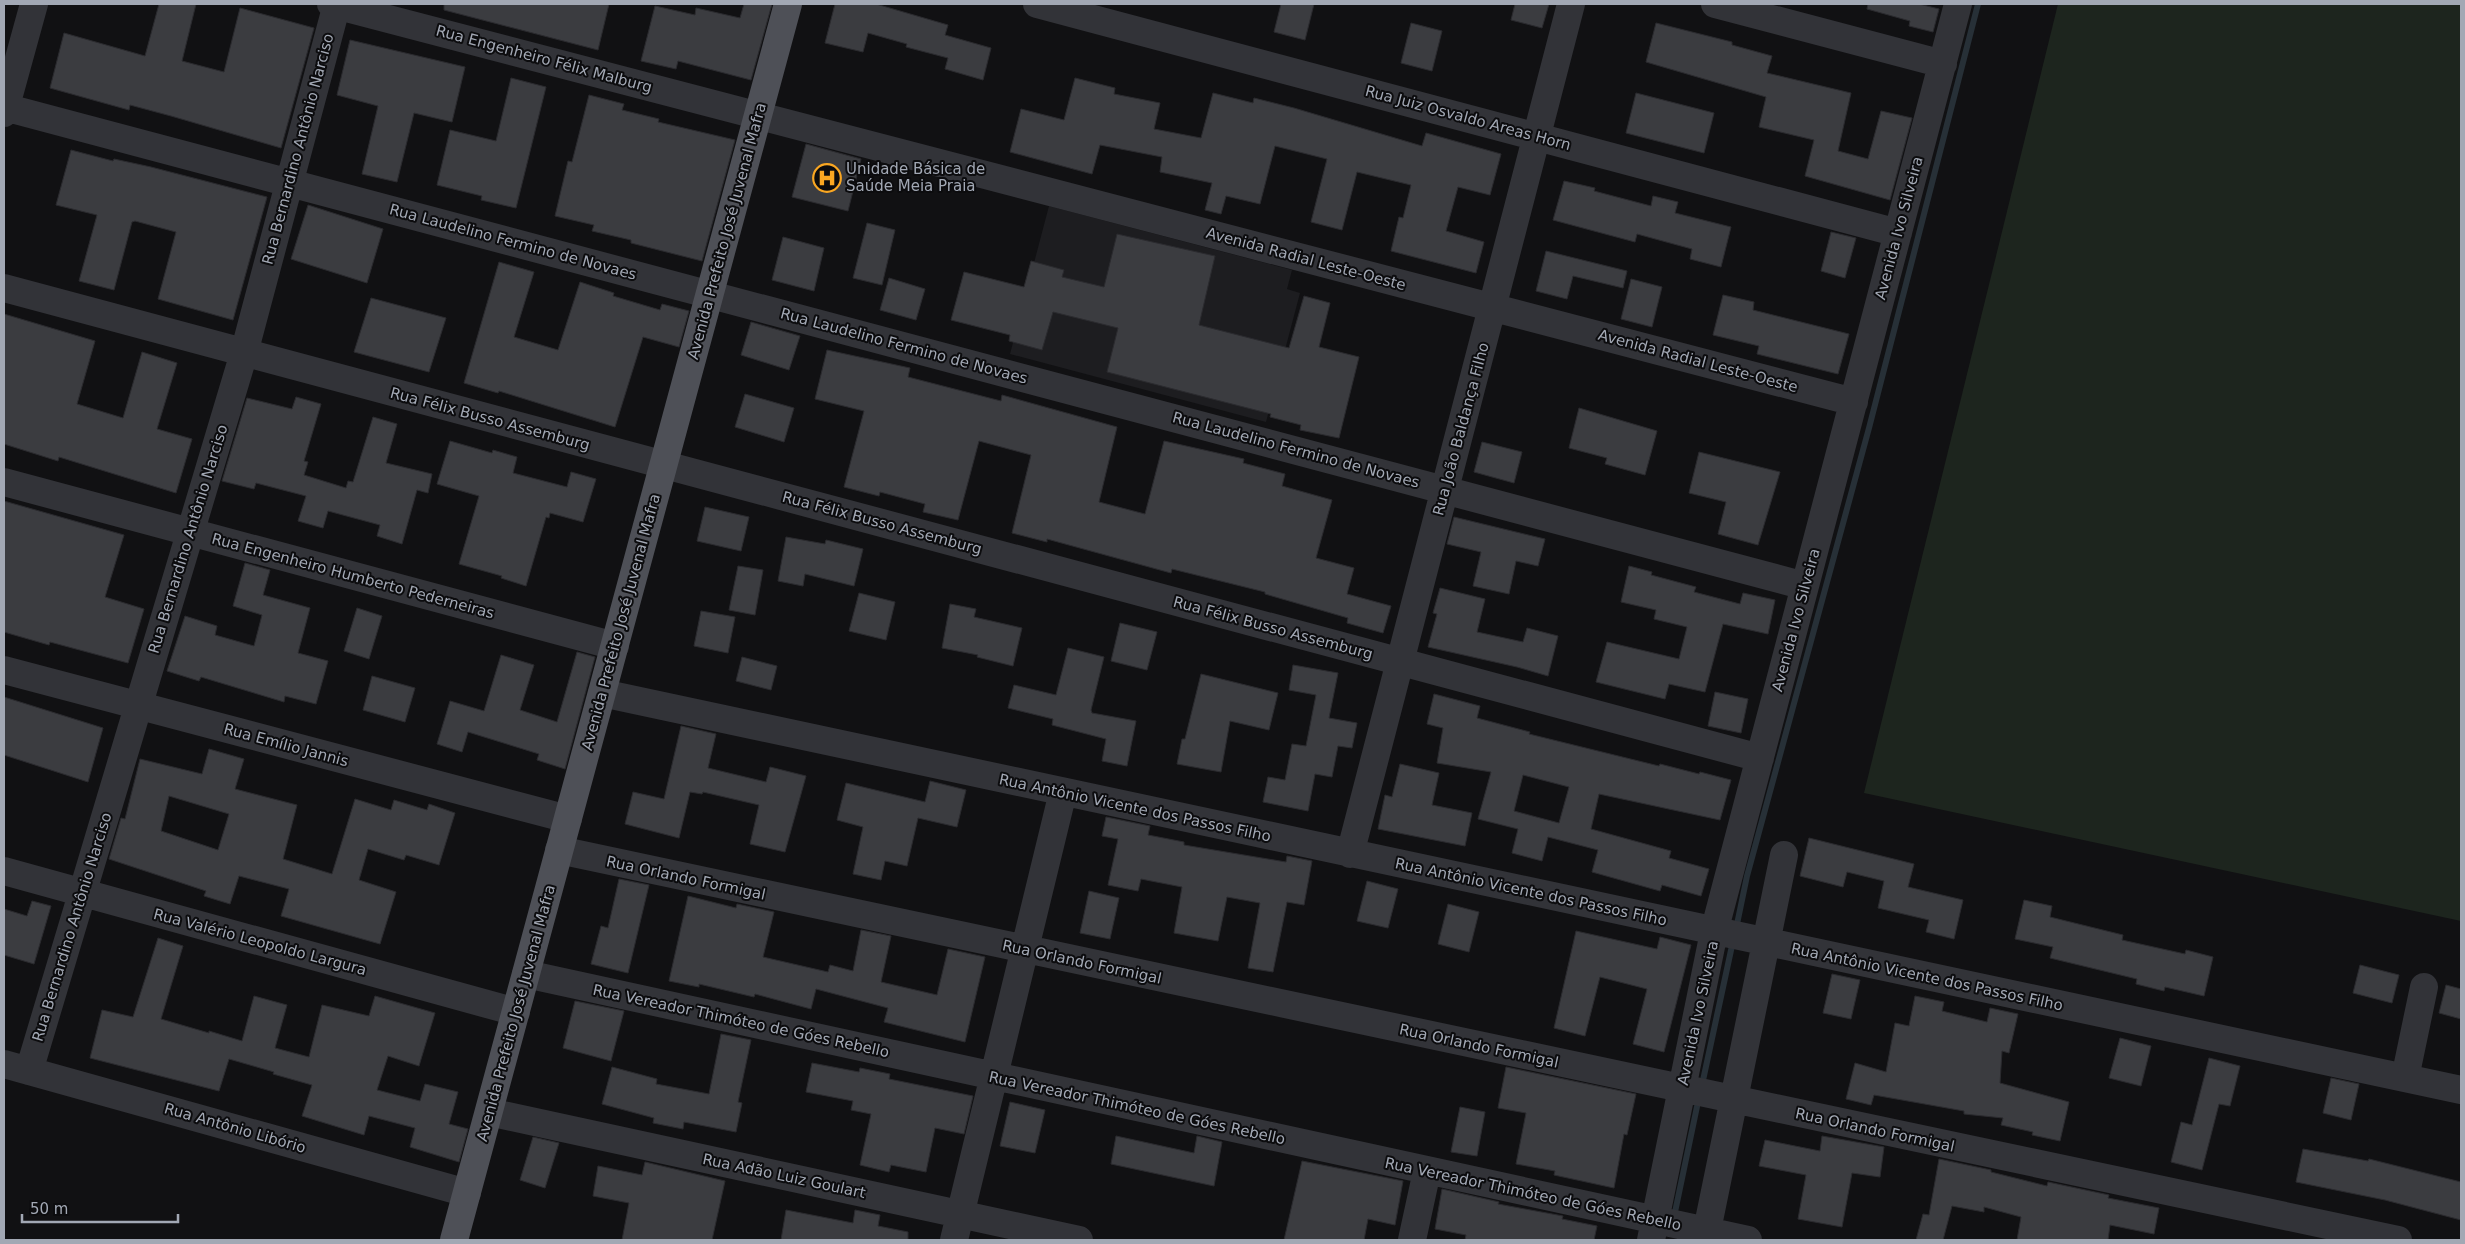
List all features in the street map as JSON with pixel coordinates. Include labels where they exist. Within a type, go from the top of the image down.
[{"type":"main road","name":"Avenida Prefeito José Juvenal Mafra","points":[[454,1240],[788,4]]},
{"type":"street","points":[[4,109],[34,4]]},
{"type":"street","name":"Rua Engenheiro Félix Malburg","points":[[335,4],[758,115]]},
{"type":"street","name":"Rua Bernardino Antônio Narciso","points":[[16,1068],[82,893],[244,353],[335,4]]},
{"type":"street","name":"Rua Juiz Osvaldo Areas Horn","points":[[1037,4],[1898,233]]},
{"type":"street","name":"Rua João Baldança Filho","points":[[1350,854],[1571,4]]},
{"type":"street","points":[[1715,4],[1943,64]]},
{"type":"street","name":"Avenida Ivo Silveira","points":[[1657,1228],[1720,933],[1760,758],[1958,4]]},
{"type":"street","name":"Rua Laudelino Fermino de Novaes","points":[[4,109],[1805,586]]},
{"type":"street","name":"Avenida Radial Leste-Oeste","points":[[758,115],[1854,402]]},
{"type":"street","name":"Rua Félix Busso Assemburg","points":[[4,288],[1760,758]]},
{"type":"street","name":"Rua Engenheiro Humberto Pederneiras","points":[[4,482],[615,646]]},
{"type":"street","name":"Rua Emílio Jannis","points":[[4,670],[568,819]]},
{"type":"street","name":"Rua Antônio Vicente dos Passos Filho","points":[[602,693],[2461,1090]]},
{"type":"street","points":[[957,1227],[1063,792]]},
{"type":"street","name":"Rua Orlando Formigal","points":[[560,850],[1024,950],[2398,1240]]},
{"type":"street","points":[[1702,1233],[1726,1098],[1759,941],[1784,855]]},
{"type":"street","name":"Rua Valério Leopoldo Largura","points":[[4,871],[516,1012]]},
{"type":"street","name":"Rua Vereador Thimóteo de Góes Rebello","points":[[526,974],[1427,1171],[1657,1228],[1748,1240]]},
{"type":"street","points":[[2405,1078],[2424,987]]},
{"type":"street","name":"Rua Antônio Libório","points":[[16,1068],[467,1193]]},
{"type":"street","name":"Rua Adão Luiz Goulart","points":[[489,1112],[957,1227],[1079,1240]]},
{"type":"street","points":[[1412,1240],[1427,1171]]},
{"type":"shaded area","points":[[2058,4],[2461,4],[2461,921],[1864,793]]},
{"type":"shaded area","points":[[1049,206],[1292,270],[1287,289],[1300,293],[1266,422],[1010,354]]},
{"type":"building","points":[[159,4],[196,4],[182,61],[224,72],[240,8],[314,28],[281,148],[130,105],[129,110],[50,88],[64,33],[145,56]]},
{"type":"building","points":[[444,4],[609,4],[598,50],[444,10]]},
{"type":"building","points":[[744,4],[772,4],[751,80],[678,61],[676,69],[641,61],[655,6],[695,15],[696,8],[740,18]]},
{"type":"building","points":[[835,4],[876,4],[948,25],[945,35],[991,48],[983,80],[945,69],[948,58],[906,47],[907,44],[868,33],[863,52],[825,43]]},
{"type":"building","points":[[1281,4],[1314,4],[1305,40],[1274,32]]},
{"type":"building","points":[[1515,4],[1549,4],[1542,28],[1511,20]]},
{"type":"building","points":[[1868,4],[1919,4],[1939,9],[1933,32],[1909,26],[1910,21],[1867,9]]},
{"type":"building","points":[[1411,23],[1442,31],[1432,71],[1401,63]]},
{"type":"building","points":[[1656,23],[1732,42],[1732,45],[1772,56],[1767,73],[1851,93],[1838,151],[1868,159],[1881,111],[1912,118],[1890,200],[1805,176],[1814,140],[1759,127],[1766,97],[1646,62]]},
{"type":"building","points":[[350,40],[465,67],[452,122],[414,113],[397,182],[362,174],[378,106],[337,95]]},
{"type":"building","points":[[511,78],[546,87],[516,208],[481,200],[482,196],[437,185],[450,130],[496,141]]},
{"type":"building","points":[[1075,78],[1115,88],[1114,94],[1160,103],[1154,129],[1201,138],[1213,93],[1253,103],[1254,98],[1294,108],[1422,146],[1426,133],[1501,154],[1490,195],[1458,187],[1446,231],[1484,242],[1476,273],[1391,251],[1399,217],[1403,218],[1411,185],[1357,172],[1342,230],[1311,222],[1327,159],[1275,146],[1260,204],[1226,196],[1221,214],[1205,210],[1212,183],[1160,172],[1162,157],[1100,145],[1092,174],[1010,152],[1021,109],[1064,120]]},
{"type":"building","points":[[1636,93],[1714,113],[1704,153],[1626,133]]},
{"type":"building","points":[[589,95],[624,104],[622,110],[659,119],[658,122],[735,140],[702,261],[631,243],[631,240],[592,231],[594,225],[555,216],[568,161],[572,162]]},
{"type":"building","name":"Unidade Básica de Saúde Meia Praia","points":[[806,144],[861,159],[848,211],[792,197]]},
{"type":"building","points":[[71,150],[113,161],[114,159],[151,167],[267,197],[233,320],[158,299],[176,232],[135,221],[132,222],[114,290],[79,281],[97,215],[56,205]]},
{"type":"building","points":[[1564,181],[1595,188],[1594,191],[1651,206],[1653,196],[1678,202],[1675,213],[1731,227],[1721,267],[1690,259],[1692,249],[1637,234],[1635,242],[1553,220]]},
{"type":"building","points":[[308,205],[383,229],[367,283],[291,259]]},
{"type":"building","points":[[867,223],[895,230],[882,285],[853,278]]},
{"type":"building","points":[[1831,232],[1856,238],[1845,278],[1821,271]]},
{"type":"building","points":[[1117,234],[1215,256],[1199,325],[1289,348],[1304,296],[1330,303],[1319,347],[1359,357],[1339,438],[1300,430],[1301,425],[1270,417],[1271,414],[1107,372],[1118,328],[1053,312],[1042,350],[1009,341],[1010,335],[951,320],[964,272],[1024,287],[1031,261],[1064,270],[1062,277],[1104,287]]},
{"type":"building","points":[[783,237],[824,248],[814,291],[772,280]]},
{"type":"building","points":[[1546,251],[1627,271],[1623,288],[1573,276],[1567,299],[1536,291]]},
{"type":"building","points":[[499,262],[534,272],[514,337],[558,350],[580,282],[614,293],[613,296],[660,310],[662,304],[689,311],[679,347],[643,337],[615,427],[499,391],[498,393],[464,383]]},
{"type":"building","points":[[889,278],[925,289],[916,320],[880,310]]},
{"type":"building","points":[[1631,279],[1662,287],[1652,327],[1621,319]]},
{"type":"building","points":[[1723,295],[1754,302],[1753,310],[1849,334],[1838,374],[1757,354],[1759,346],[1713,335]]},
{"type":"building","points":[[371,298],[446,318],[429,372],[354,352]]},
{"type":"building","points":[[4,314],[95,341],[77,404],[123,418],[142,352],[177,363],[157,429],[192,439],[176,493],[59,457],[58,461],[4,444]]},
{"type":"building","points":[[751,322],[800,336],[789,370],[741,355]]},
{"type":"building","points":[[827,350],[910,368],[908,377],[1001,401],[1002,395],[1117,427],[1099,502],[1145,514],[1164,441],[1244,459],[1243,463],[1285,474],[1282,486],[1332,500],[1316,558],[1354,568],[1347,594],[1391,606],[1383,633],[1347,623],[1348,618],[1265,594],[1265,592],[1172,569],[1171,573],[1047,539],[1047,542],[1012,533],[1031,455],[979,441],[958,520],[923,512],[925,504],[880,492],[879,496],[844,487],[864,411],[815,399]]},
{"type":"building","points":[[745,394],[794,408],[784,442],[735,427]]},
{"type":"building","points":[[296,397],[321,404],[304,461],[308,462],[304,475],[346,488],[348,481],[353,482],[373,417],[397,424],[386,463],[432,474],[428,493],[417,490],[402,544],[377,536],[380,525],[328,511],[323,528],[298,521],[306,496],[256,483],[254,489],[222,481],[247,398],[292,409]]},
{"type":"building","points":[[1579,408],[1657,431],[1645,475],[1605,464],[1607,458],[1569,448]]},
{"type":"building","points":[[450,441],[492,453],[493,450],[517,457],[513,473],[567,487],[571,472],[596,479],[583,522],[550,513],[549,518],[546,517],[526,586],[501,578],[502,576],[459,564],[479,496],[437,484]]},
{"type":"building","points":[[1482,442],[1522,452],[1514,483],[1474,472]]},
{"type":"building","points":[[1699,452],[1780,472],[1758,545],[1718,534],[1726,502],[1689,493]]},
{"type":"building","points":[[4,501],[124,535],[105,597],[144,609],[128,663],[50,642],[49,645],[4,632]]},
{"type":"building","points":[[705,507],[749,517],[741,551],[697,541]]},
{"type":"building","points":[[1454,517],[1545,539],[1538,566],[1516,561],[1509,594],[1473,586],[1481,552],[1447,544]]},
{"type":"building","points":[[786,537],[825,544],[826,540],[863,549],[854,586],[805,574],[803,586],[778,581]]},
{"type":"building","points":[[245,563],[270,570],[263,595],[310,608],[298,653],[328,661],[316,704],[285,696],[284,702],[201,677],[199,681],[167,671],[185,616],[217,626],[215,635],[254,646],[262,615],[233,606]]},
{"type":"building","points":[[738,566],[763,570],[755,615],[729,610]]},
{"type":"building","points":[[1629,566],[1652,572],[1651,575],[1696,587],[1694,592],[1740,604],[1743,593],[1775,600],[1768,634],[1723,624],[1705,692],[1669,684],[1665,699],[1596,682],[1607,642],[1679,659],[1687,627],[1654,619],[1656,610],[1621,602]]},
{"type":"building","points":[[1440,588],[1485,599],[1477,632],[1523,642],[1527,628],[1558,636],[1548,676],[1428,647],[1437,614],[1433,613]]},
{"type":"building","points":[[859,593],[895,602],[886,640],[849,631]]},
{"type":"building","points":[[950,604],[976,609],[974,617],[1022,628],[1013,666],[977,657],[978,655],[942,648]]},
{"type":"building","points":[[357,608],[382,616],[369,659],[344,651]]},
{"type":"building","points":[[701,611],[735,617],[728,653],[694,646]]},
{"type":"building","points":[[1120,623],[1157,632],[1147,670],[1111,661]]},
{"type":"building","points":[[1068,648],[1104,657],[1091,710],[1092,713],[1136,721],[1127,766],[1102,761],[1106,739],[1052,725],[1053,719],[1008,708],[1014,685],[1056,695]]},
{"type":"building","points":[[577,652],[595,657],[565,769],[537,760],[539,754],[468,732],[462,752],[437,744],[450,701],[484,711],[501,655],[534,665],[520,710],[557,722]]},
{"type":"building","points":[[742,657],[777,666],[771,690],[736,681]]},
{"type":"building","points":[[1293,665],[1338,673],[1329,718],[1357,723],[1352,748],[1338,746],[1332,777],[1315,774],[1308,811],[1263,802],[1268,777],[1285,780],[1292,744],[1306,746],[1316,695],[1289,690]]},
{"type":"building","points":[[1201,674],[1278,693],[1269,730],[1230,721],[1221,772],[1177,764],[1182,739],[1185,739]]},
{"type":"building","points":[[372,676],[415,688],[405,722],[363,710]]},
{"type":"building","points":[[1715,692],[1748,699],[1741,733],[1708,726]]},
{"type":"building","points":[[1434,694],[1480,706],[1477,718],[1530,732],[1529,734],[1659,766],[1660,764],[1731,780],[1720,820],[1599,794],[1591,829],[1671,851],[1669,858],[1709,869],[1701,896],[1662,885],[1660,891],[1592,872],[1598,850],[1548,837],[1542,861],[1512,853],[1518,829],[1478,819],[1491,772],[1437,763],[1443,728],[1427,724]],"holes":[[[1523,775],[1569,787],[1559,823],[1514,811]]]},
{"type":"building","points":[[4,697],[103,728],[88,782],[4,755]]},
{"type":"building","points":[[681,726],[716,734],[708,768],[766,782],[770,767],[806,776],[785,852],[750,844],[759,805],[703,792],[702,794],[690,792],[679,838],[625,824],[633,792],[664,799]]},
{"type":"building","points":[[209,749],[244,759],[235,789],[297,805],[283,859],[332,874],[355,799],[391,810],[394,800],[427,810],[429,804],[455,813],[439,865],[406,855],[404,860],[368,849],[359,880],[396,892],[380,944],[281,916],[289,889],[239,876],[230,904],[204,896],[206,891],[109,859],[121,818],[125,819],[140,759],[202,774]],"holes":[[[169,796],[229,814],[218,850],[161,831]]]},
{"type":"building","points":[[1400,764],[1439,773],[1432,805],[1472,813],[1465,846],[1378,829],[1385,795],[1392,797]]},
{"type":"building","points":[[930,781],[966,790],[957,827],[918,818],[907,866],[885,861],[881,880],[853,874],[863,827],[837,820],[846,783],[925,802]]},
{"type":"building","points":[[1106,817],[1150,826],[1148,835],[1184,842],[1184,845],[1286,862],[1287,856],[1312,861],[1304,905],[1287,902],[1273,972],[1248,968],[1260,903],[1227,897],[1218,941],[1174,933],[1182,887],[1141,879],[1138,891],[1108,885],[1118,839],[1102,836]]},
{"type":"building","points":[[1809,838],[1914,864],[1908,887],[1963,900],[1954,939],[1926,932],[1929,920],[1878,908],[1884,881],[1847,872],[1843,887],[1800,876]]},
{"type":"building","points":[[619,879],[649,885],[628,973],[591,964],[601,926],[608,928]]},
{"type":"building","points":[[1367,881],[1398,889],[1388,928],[1357,921]]},
{"type":"building","points":[[1089,891],[1119,898],[1110,939],[1080,933]]},
{"type":"building","points":[[688,896],[736,908],[737,904],[774,912],[763,957],[828,972],[830,965],[853,971],[861,930],[891,936],[881,982],[937,995],[948,949],[985,957],[965,1042],[884,1022],[888,1008],[816,989],[811,1009],[755,994],[754,997],[699,984],[699,987],[669,981]]},
{"type":"building","points":[[2024,900],[2052,906],[2050,917],[2123,935],[2122,940],[2185,954],[2186,950],[2213,957],[2204,996],[2165,987],[2164,991],[2136,984],[2137,979],[2050,958],[2053,947],[2015,939]]},
{"type":"building","points":[[32,901],[51,906],[34,964],[4,955],[4,909],[27,916]]},
{"type":"building","points":[[1448,904],[1479,912],[1469,952],[1438,944]]},
{"type":"building","points":[[1576,931],[1657,949],[1660,937],[1691,945],[1664,1052],[1633,1044],[1647,989],[1600,977],[1585,1036],[1554,1028]]},
{"type":"building","points":[[158,938],[183,946],[161,1019],[209,1033],[209,1031],[242,1041],[254,996],[287,1005],[275,1048],[309,1057],[322,1005],[369,1016],[375,996],[435,1013],[419,1066],[388,1056],[377,1090],[420,1101],[425,1084],[458,1092],[449,1124],[468,1129],[459,1162],[410,1147],[415,1128],[369,1116],[364,1135],[302,1116],[312,1085],[229,1059],[219,1091],[90,1058],[102,1010],[133,1017]]},
{"type":"building","points":[[2360,965],[2399,975],[2392,1003],[2353,993]]},
{"type":"building","points":[[1832,974],[1860,980],[1851,1019],[1823,1013]]},
{"type":"building","points":[[2446,985],[2461,989],[2461,1019],[2439,1013]]},
{"type":"building","points":[[1915,996],[1944,1002],[1942,1011],[1987,1022],[1990,1008],[2018,1014],[2009,1053],[2002,1051],[2000,1083],[2069,1102],[2060,1141],[2032,1135],[2033,1132],[2001,1125],[2003,1118],[1964,1114],[1964,1111],[1874,1095],[1871,1105],[1846,1099],[1855,1063],[1886,1072],[1895,1023],[1909,1026]]},
{"type":"building","points":[[575,1001],[624,1011],[611,1061],[563,1048]]},
{"type":"building","points":[[721,1034],[751,1040],[738,1102],[742,1103],[736,1132],[684,1122],[683,1129],[653,1123],[654,1118],[602,1104],[612,1067],[657,1079],[656,1084],[709,1094]]},
{"type":"building","points":[[2120,1038],[2151,1046],[2141,1086],[2109,1078]]},
{"type":"building","points":[[2209,1058],[2240,1066],[2230,1106],[2219,1104],[2202,1170],[2171,1162],[2181,1122],[2192,1125]]},
{"type":"building","points":[[812,1063],[859,1072],[860,1068],[890,1074],[889,1079],[973,1096],[964,1134],[935,1128],[926,1172],[891,1165],[889,1172],[860,1165],[871,1114],[851,1110],[853,1101],[806,1092]]},
{"type":"building","points":[[1506,1067],[1636,1094],[1627,1135],[1624,1134],[1614,1188],[1554,1175],[1555,1171],[1516,1164],[1526,1113],[1498,1108]]},
{"type":"building","points":[[2331,1078],[2359,1084],[2351,1120],[2323,1113]]},
{"type":"building","points":[[1010,1102],[1045,1110],[1035,1153],[1000,1146]]},
{"type":"building","points":[[1460,1107],[1485,1112],[1477,1156],[1451,1152]]},
{"type":"building","points":[[1116,1136],[1194,1153],[1197,1136],[1222,1142],[1214,1186],[1111,1164]]},
{"type":"building","points":[[1822,1136],[1884,1147],[1880,1177],[1852,1173],[1842,1227],[1798,1219],[1806,1175],[1759,1166],[1765,1140],[1820,1151]]},
{"type":"building","points":[[533,1137],[559,1143],[545,1188],[520,1180]]},
{"type":"building","points":[[2303,1149],[2368,1161],[2369,1159],[2461,1182],[2461,1220],[2385,1200],[2296,1182]]},
{"type":"building","points":[[1939,1159],[1991,1170],[1991,1172],[2047,1186],[2048,1182],[2109,1195],[2108,1198],[2159,1208],[2154,1234],[2110,1225],[2108,1240],[2017,1240],[2021,1217],[1984,1207],[1984,1212],[1952,1206],[1943,1240],[1916,1240],[1923,1214],[1929,1215]]},
{"type":"building","points":[[1302,1161],[1403,1181],[1395,1225],[1368,1219],[1364,1240],[1284,1240]]},
{"type":"building","points":[[645,1162],[725,1181],[712,1240],[622,1240],[629,1203],[593,1196],[598,1166],[642,1175]]},
{"type":"building","points":[[1442,1189],[1499,1202],[1498,1204],[1563,1216],[1562,1219],[1597,1226],[1594,1240],[1465,1240],[1466,1235],[1435,1229]]},
{"type":"building","points":[[786,1210],[853,1223],[855,1210],[880,1215],[878,1226],[908,1232],[908,1240],[781,1240]]},
{"type":"waterway","points":[[1736,929],[1747,876],[1869,428],[1978,4]]},
{"type":"waterway","points":[[1702,1085],[1733,941]]},
{"type":"waterway","points":[[1674,1217],[1699,1097]]},
{"type":"place","name":"Unidade Básica de Saúde Meia Praia","points":[[827,178]]}]
